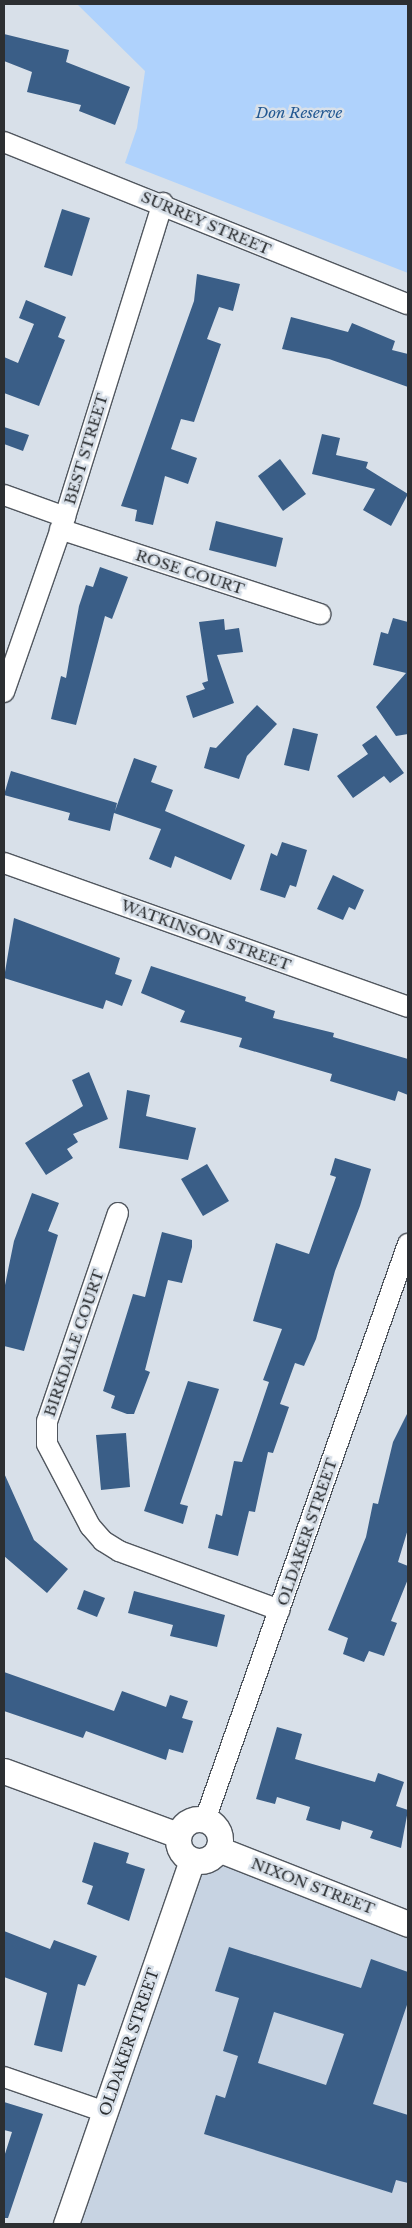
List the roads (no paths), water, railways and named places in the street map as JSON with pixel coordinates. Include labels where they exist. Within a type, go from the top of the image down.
[{"type":"street","name":"SURREY STREET","points":[[4,142],[163,203],[219,232],[408,304]]},
{"type":"street","name":"BEST STREET","points":[[4,692],[63,523],[163,203]]},
{"type":"street","name":"ROSE COURT","points":[[4,495],[63,523],[320,614]]},
{"type":"street","name":"WATKINSON STREET","points":[[4,863],[408,1007]]},
{"type":"street","name":"BIRKDALE COURT","points":[[118,1213],[46,1421],[47,1444],[90,1526],[103,1541],[119,1551],[279,1610]]},
{"type":"street","name":"OLDAKER STREET","points":[[205,1820],[408,1244]]},
{"type":"street","points":[[4,1771],[178,1835]]},
{"type":"street","points":[[190,1820],[205,1820],[218,1831],[218,1849],[208,1859],[192,1860],[178,1847],[178,1835],[190,1820]]},
{"type":"street","name":"NIXON STREET","points":[[218,1849],[408,1924]]},
{"type":"street","name":"OLDAKER STREET","points":[[66,2224],[192,1860]]},
{"type":"street","points":[[4,2077],[105,2112]]},
{"type":"park label","name":"Don Reserve","points":[[299,113]]}]
